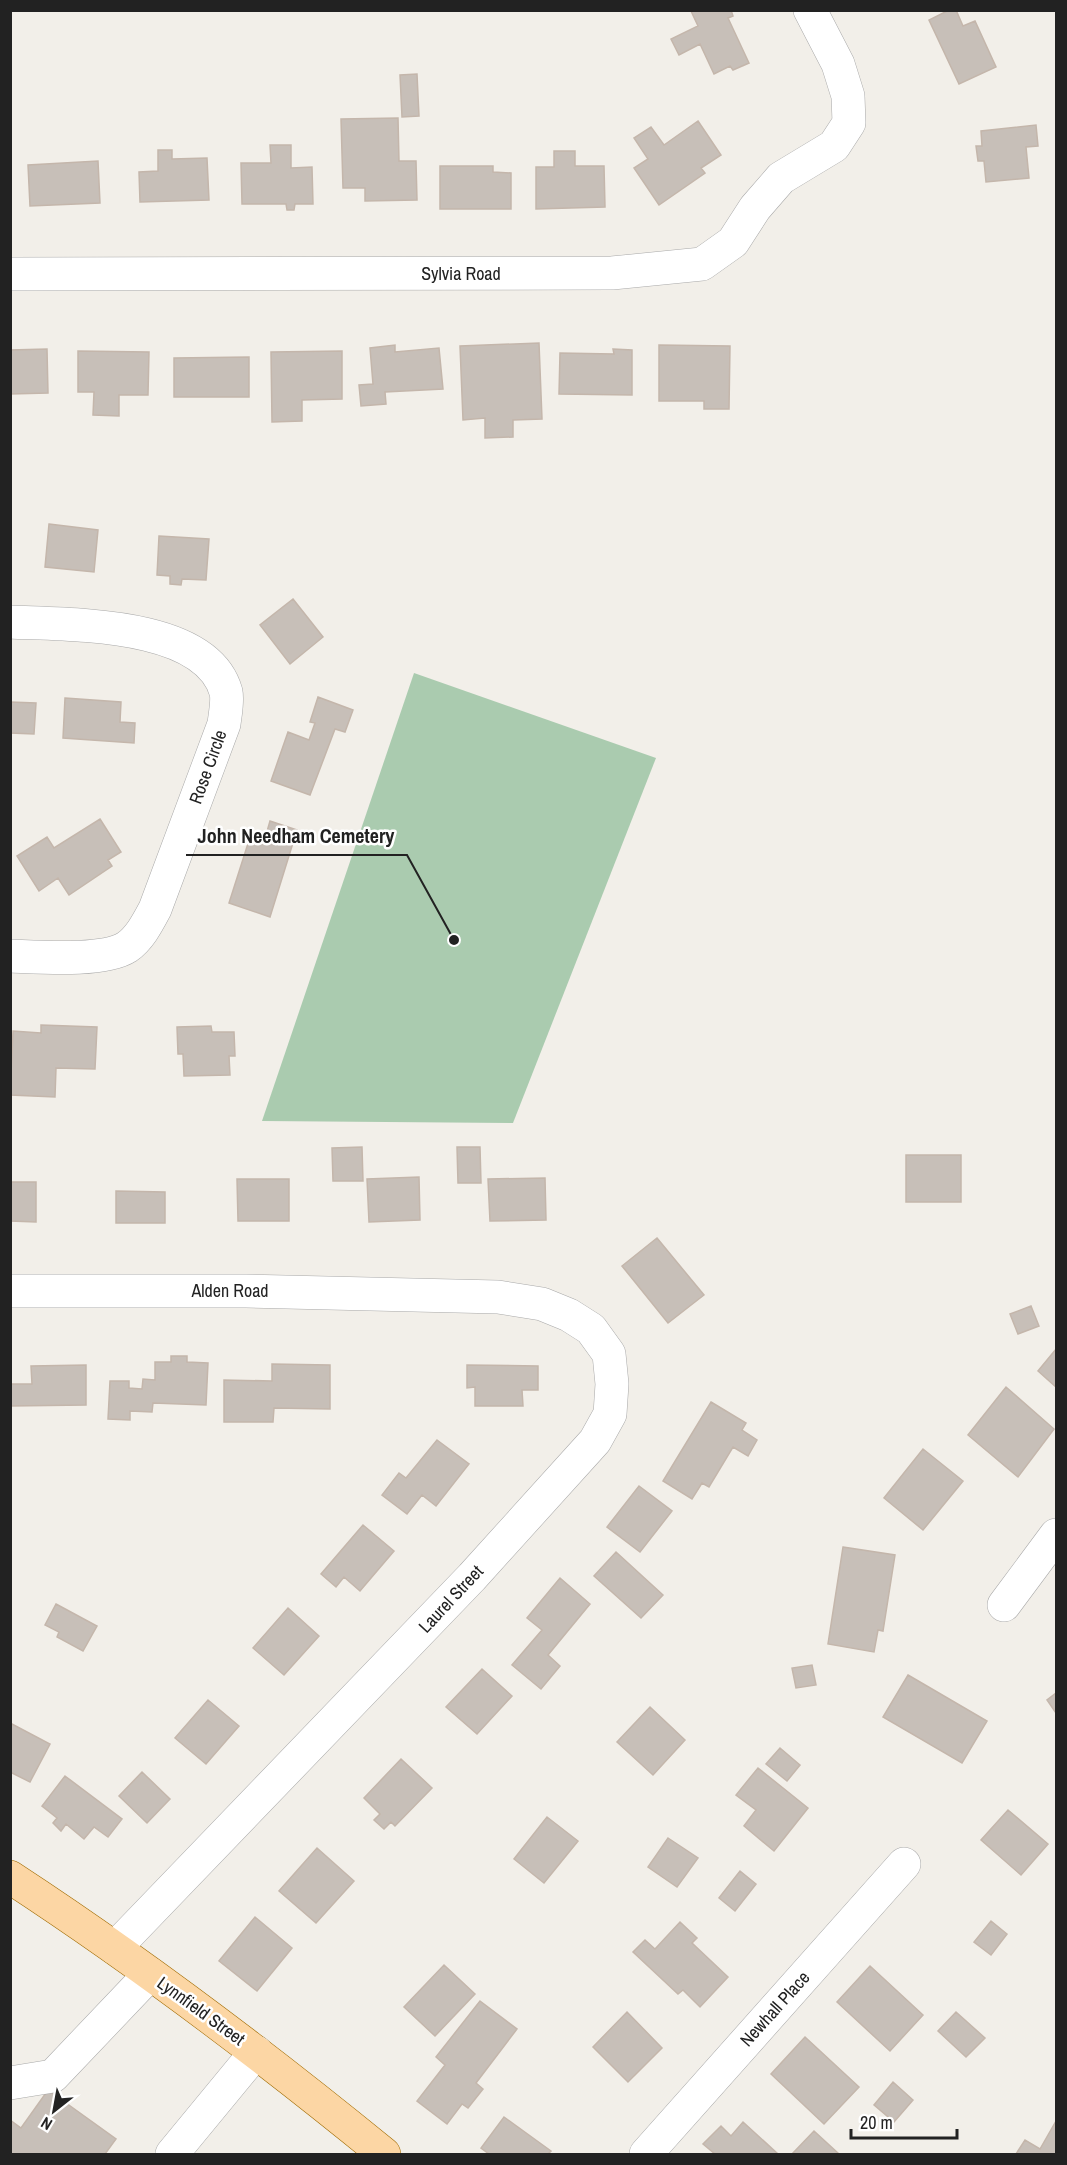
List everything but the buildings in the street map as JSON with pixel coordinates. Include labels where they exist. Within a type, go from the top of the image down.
[{"type":"main road","name":"Lynnfield Street","points":[[10,1877],[115,1948],[290,2077],[384,2154]]},
{"type":"street","name":"Sylvia Road","points":[[10,274],[612,273],[702,264],[733,242],[755,208],[781,178],[834,146],[849,121],[848,96],[838,64],[810,10]]},
{"type":"street","name":"Rose Circle","points":[[10,622],[113,627],[175,644],[199,655],[218,674],[226,694],[224,724],[159,899],[143,931],[127,947],[106,954],[68,957],[10,956]]},
{"type":"street","name":"Alden Road","points":[[10,1291],[246,1291],[449,1296]]},
{"type":"street","name":"Laurel Street","points":[[115,1948],[472,1577],[595,1441],[610,1414],[612,1384],[609,1354],[591,1329],[542,1304],[498,1296],[449,1296]]},
{"type":"street","points":[[1004,1605],[1056,1535]]},
{"type":"street","name":"Newhall Place","points":[[646,2154],[904,1864]]},
{"type":"street","points":[[10,2083],[53,2076],[150,1974]]},
{"type":"street","points":[[172,2154],[256,2052]]},
{"type":"green space","points":[[414,673],[656,758],[513,1123],[262,1121]]},
{"type":"place","name":"John Needham Cemetery","points":[[454,940]]}]
